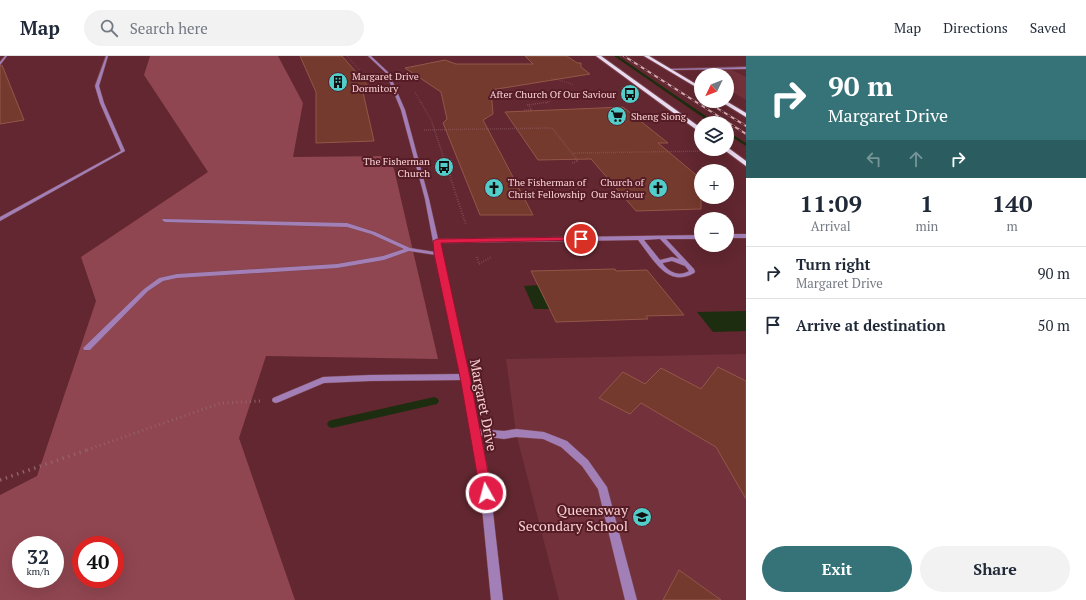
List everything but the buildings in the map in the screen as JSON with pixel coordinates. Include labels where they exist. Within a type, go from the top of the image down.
[{"type":"main road","points":[[598,56],[694,126]]},
{"type":"main road","points":[[646,56],[694,84]]},
{"type":"main road","points":[[734,108],[746,115]]},
{"type":"main road","points":[[734,155],[746,164]]},
{"type":"street","points":[[0,64],[6,56]]},
{"type":"street","points":[[0,219],[123,151],[102,103],[97,86],[107,56]]},
{"type":"street","name":"Margaret Drive","points":[[369,56],[387,74],[403,110],[410,130],[437,241],[438,254],[465,377],[484,477],[497,600]]},
{"type":"street","points":[[669,69],[746,68]]},
{"type":"street","points":[[165,220],[347,225],[373,233],[409,249],[438,254]]},
{"type":"street","points":[[734,236],[746,236]]},
{"type":"street","points":[[437,241],[694,237]]},
{"type":"street","points":[[640,238],[668,272],[682,276],[692,272],[690,267],[662,238]]},
{"type":"street","points":[[88,348],[146,290],[162,279],[177,276],[337,266],[384,258],[409,249]]},
{"type":"street","points":[[660,264],[660,262],[667,259],[677,260],[687,264]]},
{"type":"street","points":[[276,400],[323,380],[465,377]]},
{"type":"street","points":[[475,432],[504,435],[516,433],[544,436],[564,444],[585,463],[602,487],[630,600]]},
{"type":"path","points":[[550,78],[572,84],[573,86]]},
{"type":"path","points":[[415,92],[432,122],[471,240]]},
{"type":"path","points":[[524,110],[532,110],[528,106],[542,103],[546,104],[551,101]]},
{"type":"path","points":[[410,130],[549,128],[553,129],[573,153],[578,161],[572,163]]},
{"type":"path","points":[[573,153],[694,151]]},
{"type":"path","points":[[0,480],[222,403],[276,400]]},
{"type":"shaded area","points":[[150,56],[278,56],[303,103],[293,157],[388,156],[394,169],[438,359],[266,356],[239,438],[295,600],[0,600],[0,495],[37,476],[96,301],[81,257],[208,172],[144,75]]},
{"type":"shaded area","points":[[734,71],[746,77],[746,100],[734,93]]},
{"type":"shaded area","points":[[540,285],[552,309],[534,309],[524,286]]},
{"type":"shaded area","points":[[746,311],[746,331],[713,332],[697,312]]},
{"type":"shaded area","name":"Queensway Secondary School","points":[[746,354],[746,600],[559,600],[516,433],[506,359]]},
{"type":"waterway","points":[[616,56],[704,116]]},
{"type":"waterway","points":[[734,137],[746,145]]},
{"type":"waterway","points":[[332,424],[434,401]]},
{"type":"railway","points":[[624,56],[746,134]]},
{"type":"railway","points":[[717,108],[746,126]]},
{"type":"place","name":"Margaret Drive Dormitory","points":[[338,82]]},
{"type":"place","name":"After Church Of Our Saviour","points":[[630,94]]},
{"type":"place","name":"Sheng Siong","points":[[617,116]]},
{"type":"place","name":"The Fisherman Church","points":[[444,167]]},
{"type":"place","name":"The Fisherman of Christ Fellowship","points":[[494,188]]},
{"type":"place","name":"Church of Our Saviour","points":[[658,188]]},
{"type":"place","name":"Queensway Secondary School","points":[[642,517]]},
{"type":"route","points":[[486,493],[465,377],[438,254],[437,241],[581,239]]}]
